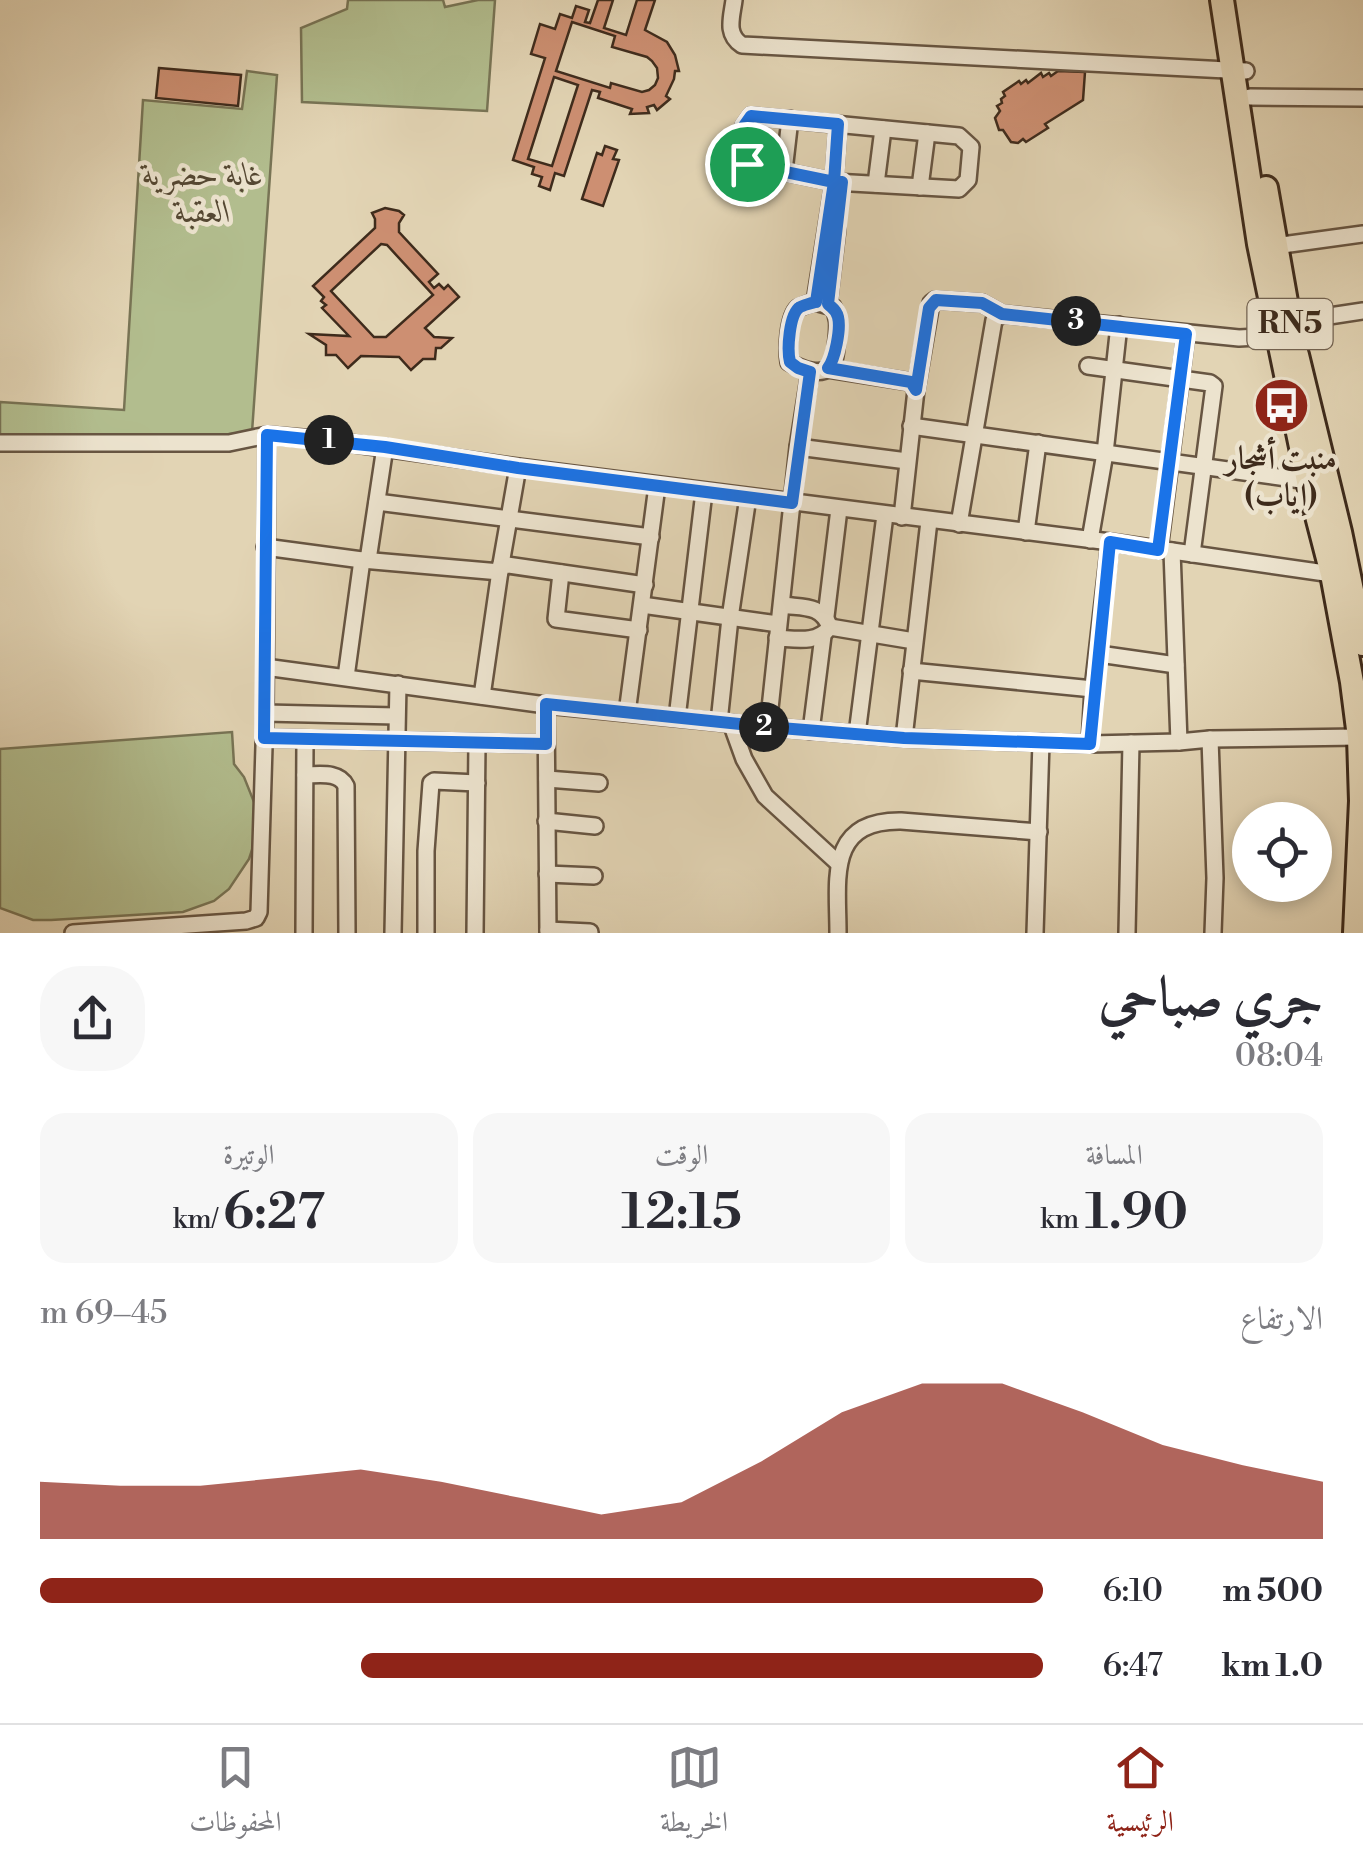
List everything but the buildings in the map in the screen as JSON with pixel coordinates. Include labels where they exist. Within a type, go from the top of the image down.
[{"type":"highway","name":"RN5","points":[[1222,0],[1239,71],[1250,97],[1276,246],[1284,329],[1308,480],[1332,574],[1352,682],[1362,801],[1356,933]]},
{"type":"highway","name":"RN5","points":[[1236,0],[1239,71],[1259,244],[1340,532],[1363,644]]},
{"type":"street","points":[[734,0],[730,32],[742,45],[1239,71]]},
{"type":"street","points":[[1250,97],[1363,98]]},
{"type":"street","points":[[751,116],[790,119],[959,136],[971,147],[968,180],[958,189],[838,182],[747,164],[740,157],[744,126],[751,116]]},
{"type":"street","points":[[784,170],[790,119]]},
{"type":"street","points":[[822,303],[838,182],[838,124]]},
{"type":"street","points":[[876,184],[884,128]]},
{"type":"street","points":[[920,187],[927,133]]},
{"type":"street","points":[[1276,246],[1363,234]]},
{"type":"street","points":[[902,517],[910,426],[931,303],[936,300],[982,303],[1002,314],[1239,338],[1363,310]]},
{"type":"street","points":[[828,368],[834,362],[839,320],[833,307],[822,303],[800,306],[793,314],[788,352],[790,362],[798,368],[810,372],[828,368],[899,379],[911,382],[916,390]]},
{"type":"street","points":[[959,524],[994,320],[1002,314]]},
{"type":"street","points":[[1090,540],[1105,453],[1119,325]]},
{"type":"street","points":[[1179,742],[1165,550],[1169,462],[1186,334]]},
{"type":"street","points":[[1088,366],[1210,382],[1214,386],[1192,554]]},
{"type":"street","points":[[768,727],[798,447],[810,372]]},
{"type":"street","points":[[910,426],[1308,480]]},
{"type":"street","points":[[72,933],[246,921],[256,918],[260,909],[267,435]]},
{"type":"street","points":[[0,444],[229,443],[267,435],[385,447],[518,468],[1110,542],[1332,574]]},
{"type":"street","points":[[1026,532],[1038,443]]},
{"type":"street","points":[[346,678],[385,447]]},
{"type":"street","points":[[798,447],[907,461]]},
{"type":"street","points":[[482,696],[518,468]]},
{"type":"street","points":[[628,713],[658,486]]},
{"type":"street","points":[[676,718],[704,492]]},
{"type":"street","points":[[748,498],[730,618],[725,723],[765,796],[838,862]]},
{"type":"street","points":[[377,502],[651,537]]},
{"type":"street","points":[[811,731],[839,509]]},
{"type":"street","points":[[857,734],[884,515]]},
{"type":"street","points":[[904,738],[928,520]]},
{"type":"street","points":[[1090,744],[1110,542]]},
{"type":"street","points":[[265,547],[365,560],[561,573],[645,585]]},
{"type":"street","points":[[561,573],[556,619],[639,630]]},
{"type":"street","points":[[642,605],[730,618],[814,639],[826,626]]},
{"type":"street","points":[[782,605],[818,610],[826,626]]},
{"type":"street","points":[[826,626],[914,641]]},
{"type":"street","points":[[1099,654],[1176,665]]},
{"type":"street","points":[[265,666],[546,704],[904,738],[1090,744],[1359,737]]},
{"type":"street","points":[[911,671],[1094,689]]},
{"type":"street","points":[[394,933],[398,684]]},
{"type":"street","points":[[546,704],[548,931],[590,932]]},
{"type":"street","points":[[265,714],[396,716]]},
{"type":"street","points":[[264,738],[546,744]]},
{"type":"street","points":[[1210,738],[1214,933]]},
{"type":"street","points":[[304,740],[304,933]]},
{"type":"street","points":[[1035,933],[1042,742]]},
{"type":"street","points":[[475,933],[477,743]]},
{"type":"street","points":[[1127,933],[1131,743]]},
{"type":"street","points":[[304,775],[336,776],[346,786],[347,933]]},
{"type":"street","points":[[547,778],[598,782]]},
{"type":"street","points":[[426,933],[429,789],[434,781],[477,783]]},
{"type":"street","points":[[546,821],[595,826]]},
{"type":"street","points":[[838,933],[838,862],[846,844],[870,824],[885,821],[1038,832]]},
{"type":"street","points":[[547,874],[594,876]]},
{"type":"green space","points":[[348,0],[443,0],[445,7],[495,0],[487,111],[302,102],[301,28],[347,9]]},
{"type":"green space","name":"غابة حضرية العقبة","points":[[247,71],[277,75],[252,432],[166,440],[0,435],[0,402],[124,410],[143,100],[242,109]]},
{"type":"green space","points":[[232,732],[234,764],[256,807],[254,844],[229,889],[214,901],[183,912],[51,920],[33,920],[0,908],[0,749]]},
{"type":"place","name":"منبت أشجار (إياب)","points":[[1281,405]]},
{"type":"route","points":[[747,164],[740,157],[744,126],[751,116],[838,124],[834,182],[842,182],[828,304],[839,320],[834,362],[828,368],[911,382],[916,390],[929,308],[936,300],[982,303],[1002,314],[1186,334],[1158,550],[1110,542],[1090,744],[904,738],[546,704],[546,744],[264,738],[267,435],[385,447],[792,503],[810,372],[790,362],[788,352],[793,314],[800,306],[816,302],[834,182],[747,164]]}]
